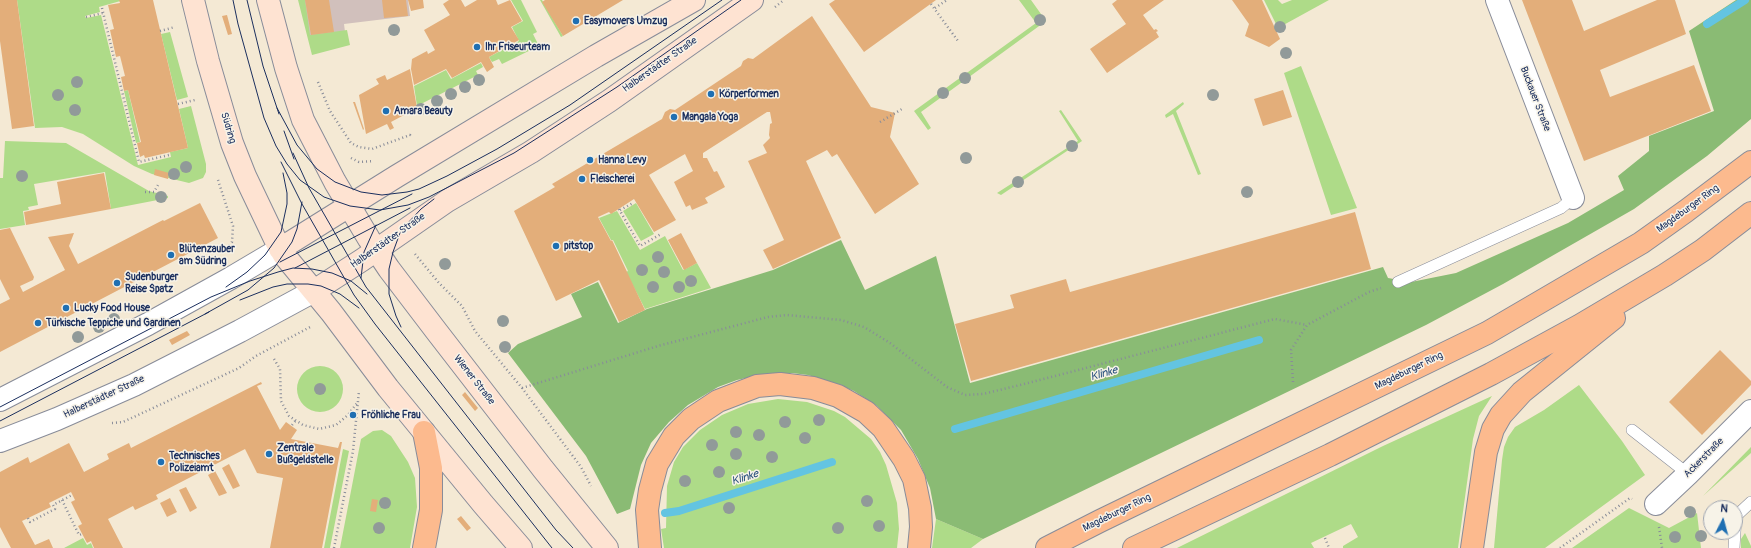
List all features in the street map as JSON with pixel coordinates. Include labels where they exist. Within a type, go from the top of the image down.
[{"type":"highway","name":"Magdeburger Ring","points":[[1047,548],[1487,333],[1640,243],[1686,211],[1751,162]]},
{"type":"highway","points":[[1134,548],[1330,455],[1491,374],[1579,326],[1665,275],[1703,250],[1751,213]]},
{"type":"highway","points":[[1472,548],[1486,452],[1493,429],[1501,415],[1522,392],[1566,358],[1665,275]]},
{"type":"highway","points":[[649,540],[647,510],[650,490],[657,464],[667,446],[685,425],[709,406],[728,396],[762,385],[790,385],[813,388],[844,399],[866,412],[883,428],[897,448],[914,479],[918,496],[921,522],[919,548]]},
{"type":"highway","points":[[424,432],[431,468],[431,510],[424,548]]},
{"type":"main road","name":"Südring","points":[[192,0],[208,62],[232,143],[264,220],[280,249]]},
{"type":"main road","points":[[268,0],[286,68],[303,120],[335,182],[350,206]]},
{"type":"main road","points":[[521,548],[424,432],[280,249],[396,176],[596,56],[694,0]]},
{"type":"main road","name":"Halberstädter Straße","points":[[314,291],[447,201],[531,152],[609,101],[752,0]]},
{"type":"main road","name":"Wiener Straße","points":[[350,206],[389,269],[607,548]]},
{"type":"street","name":"Buckauer Straße","points":[[1497,0],[1574,198]]},
{"type":"street","points":[[0,400],[148,324],[280,249]]},
{"type":"street","name":"Halberstädter Straße","points":[[0,442],[134,385],[240,332],[314,291]]},
{"type":"street","name":"Ackerstraße","points":[[1656,504],[1751,411]]},
{"type":"lane","points":[[1398,282],[1561,208],[1574,198]]},
{"type":"lane","points":[[1632,430],[1688,474]]},
{"type":"lane","points":[[1734,548],[1736,516],[1751,502]]},
{"type":"path","points":[[935,8],[947,0]]},
{"type":"path","points":[[931,4],[958,41]]},
{"type":"path","points":[[102,8],[139,162],[169,155]]},
{"type":"path","points":[[86,17],[103,13]]},
{"type":"path","points":[[160,30],[177,26]]},
{"type":"path","points":[[316,76],[330,111],[351,143],[359,147],[372,149],[410,136],[415,144]]},
{"type":"path","points":[[178,104],[196,100]]},
{"type":"path","points":[[880,122],[902,108]]},
{"type":"path","points":[[350,158],[359,162],[376,161]]},
{"type":"path","points":[[218,178],[233,226],[232,242],[221,258]]},
{"type":"path","points":[[145,192],[154,192],[158,184]]},
{"type":"path","points":[[633,203],[620,210],[640,246],[661,234]]},
{"type":"path","points":[[417,257],[462,306],[475,331],[522,388],[581,467],[594,493]]},
{"type":"path","points":[[1293,382],[1291,350],[1307,325],[1369,292],[1398,282]]},
{"type":"path","points":[[522,388],[658,346],[768,317],[787,315],[841,320],[864,327],[890,343],[947,387],[965,395],[983,394],[1020,385],[1276,319],[1307,325]]},
{"type":"path","points":[[268,349],[318,322]]},
{"type":"path","points":[[274,359],[280,369],[281,401],[289,416],[303,425],[319,429],[336,425],[348,415],[358,401]]},
{"type":"path","points":[[334,548],[353,451],[358,391]]},
{"type":"path","points":[[292,425],[296,420]]},
{"type":"path","points":[[28,518],[30,522],[55,509],[53,505],[72,495]]},
{"type":"path","points":[[1560,548],[1630,498],[1656,504],[1662,548]]},
{"type":"path","points":[[62,500],[79,535],[82,534]]},
{"type":"path","points":[[1325,538],[1329,548]]},
{"type":"shaded area","points":[[303,0],[408,0],[410,16],[344,24],[345,32],[309,38]]},
{"type":"green space","points":[[17,0],[124,0],[99,7],[100,12],[85,16],[86,18],[101,15],[138,165],[171,157],[170,152],[188,148],[179,109],[191,106],[206,164],[206,172],[203,178],[189,183],[152,174],[134,166],[83,134],[62,127],[35,128]]},
{"type":"green space","points":[[298,0],[305,0],[310,35],[347,30],[350,45],[312,55]]},
{"type":"green space","points":[[511,0],[521,0],[537,32],[533,34],[539,46],[502,64],[499,59],[492,62],[489,57],[519,41],[512,27],[523,21]]},
{"type":"green space","points":[[540,0],[542,0],[563,36],[561,37]]},
{"type":"green space","points":[[1019,0],[1031,0],[1046,21],[921,112],[931,128],[928,130],[914,111],[1036,23]]},
{"type":"green space","points":[[1264,0],[1278,0],[1282,4],[1292,0],[1329,0],[1278,28]]},
{"type":"green space","points":[[1736,0],[1751,0],[1751,119],[1707,156],[1634,209],[1503,284],[1426,325],[983,539],[936,519],[930,488],[918,459],[901,430],[877,406],[854,391],[840,385],[808,375],[792,373],[764,374],[737,380],[718,387],[688,405],[669,422],[651,443],[641,465],[630,509],[617,514],[586,456],[508,353],[518,344],[582,317],[571,294],[598,282],[618,323],[647,309],[773,270],[841,240],[865,290],[936,256],[970,383],[1383,267],[1388,278],[1411,282],[1456,273],[1568,223],[1624,190],[1618,176],[1649,151],[1649,136],[1714,111],[1689,31]]},
{"type":"green space","points":[[170,32],[188,97],[177,100],[161,34]]},
{"type":"green space","points":[[481,63],[483,67],[476,71],[478,75],[417,106],[414,86],[446,70],[451,79]]},
{"type":"green space","points":[[1301,66],[1357,208],[1331,215],[1284,73]]},
{"type":"green space","points":[[128,90],[140,142],[136,143],[124,91]]},
{"type":"green space","points":[[1183,102],[1184,104],[1176,111],[1201,174],[1198,175],[1173,114],[1166,118],[1165,115]]},
{"type":"green space","points":[[1061,110],[1082,141],[1001,195],[997,193],[1078,141],[1059,111]]},
{"type":"green space","points":[[5,141],[66,143],[149,191],[168,196],[168,198],[111,209],[105,172],[34,184],[38,205],[28,207],[29,210],[23,211],[25,225],[0,229],[0,178],[3,178]]},
{"type":"green space","points":[[636,203],[654,234],[641,241],[623,211]]},
{"type":"green space","points":[[617,211],[640,250],[665,236],[683,270],[697,263],[711,288],[645,309],[626,272],[628,271],[613,240],[611,240],[599,218]]},
{"type":"green space","points":[[320,366],[333,370],[339,376],[343,389],[339,402],[333,408],[320,412],[307,408],[301,402],[297,389],[301,376],[307,370]]},
{"type":"green space","points":[[1579,385],[1622,441],[1645,475],[1545,548],[1494,548],[1502,460],[1504,447],[1508,437],[1515,427],[1544,410]]},
{"type":"green space","points":[[1492,396],[1479,416],[1473,439],[1458,548],[1343,548],[1343,546],[1358,537],[1351,524],[1311,543],[1314,548],[1177,548],[1383,446]]},
{"type":"green space","points":[[778,399],[807,402],[834,411],[845,417],[871,439],[880,452],[886,465],[897,503],[899,529],[897,548],[664,548],[661,529],[666,528],[667,486],[674,462],[683,447],[700,430],[722,415],[748,404]]},
{"type":"green space","points":[[382,430],[391,436],[408,462],[415,478],[417,507],[410,548],[340,548],[361,439],[373,431]]},
{"type":"green space","points":[[1751,447],[1751,453],[1703,496]]},
{"type":"green space","points":[[343,449],[349,451],[330,548],[324,548]]},
{"type":"green space","points":[[1629,508],[1669,528],[1697,513],[1701,548],[1572,548]]},
{"type":"green space","points":[[936,519],[983,539],[971,548],[932,548]]},
{"type":"green space","points":[[1745,533],[1751,548],[1741,548],[1741,540],[1743,540]]},
{"type":"green space","points":[[83,538],[87,545],[91,543],[93,548],[64,548]]},
{"type":"building","points":[[0,0],[17,0],[34,126],[12,129],[0,41]]},
{"type":"building","points":[[119,0],[153,0],[188,148],[145,158],[144,155],[140,157],[137,143],[141,142],[128,90],[124,91],[121,77],[125,76],[120,56],[116,57],[110,30],[114,29],[108,5],[120,3]]},
{"type":"building","points":[[305,0],[329,0],[334,32],[311,35]]},
{"type":"building","points":[[382,0],[406,0],[408,16],[384,18]]},
{"type":"building","points":[[408,0],[423,0],[424,8],[411,11]]},
{"type":"building","points":[[449,0],[461,0],[465,7],[477,0],[496,0],[498,5],[510,0],[522,21],[511,27],[519,40],[489,57],[494,67],[487,72],[481,62],[452,78],[446,69],[414,85],[411,69],[412,59],[427,51],[428,54],[435,50],[424,30],[450,15],[443,4]]},
{"type":"building","points":[[545,0],[623,0],[563,36],[542,2]]},
{"type":"building","points":[[835,0],[936,0],[864,52],[829,4]]},
{"type":"building","points":[[1117,0],[1164,0],[1143,15],[1154,30],[1156,29],[1158,31],[1156,32],[1159,37],[1107,73],[1090,49],[1126,24],[1112,4]]},
{"type":"building","points":[[1232,0],[1262,0],[1280,39],[1269,47],[1245,36],[1249,24]]},
{"type":"building","points":[[1522,0],[1572,0],[1584,31],[1657,0],[1675,0],[1686,34],[1600,70],[1610,97],[1694,65],[1711,111],[1584,161]]},
{"type":"building","points":[[227,15],[232,34],[228,35],[222,16]]},
{"type":"building","points":[[812,16],[871,107],[895,113],[890,137],[919,184],[875,214],[837,154],[832,157],[827,150],[806,161],[841,238],[773,269],[763,250],[784,240],[748,161],[767,153],[763,145],[770,138],[770,124],[772,123],[770,112],[767,112],[703,153],[703,158],[707,158],[714,172],[717,171],[725,187],[705,198],[708,203],[692,210],[690,205],[686,207],[674,182],[693,171],[685,154],[649,175],[676,220],[654,232],[634,199],[611,214],[609,212],[598,217],[611,241],[612,240],[645,310],[619,322],[599,280],[556,301],[514,211],[555,187],[552,184],[662,119],[665,112],[670,109],[675,110],[741,66],[743,61],[748,58],[753,59]]},
{"type":"building","points":[[410,69],[417,108],[391,122],[394,128],[390,130],[387,124],[366,134],[359,95],[379,84],[376,79],[385,75],[387,80]]},
{"type":"building","points":[[1283,90],[1292,117],[1263,126],[1254,99]]},
{"type":"building","points":[[353,102],[355,102],[364,129],[363,130]]},
{"type":"building","points":[[155,169],[169,173],[168,179],[154,175]]},
{"type":"building","points":[[104,173],[111,209],[26,225],[24,212],[61,204],[57,182]]},
{"type":"building","points":[[200,203],[218,238],[0,352],[0,304],[10,299],[0,279],[0,230],[10,228],[34,277],[33,280],[20,286],[23,292],[65,270],[48,237],[74,233],[69,246],[78,264],[163,220],[164,221]]},
{"type":"building","points":[[1355,212],[1371,269],[971,381],[955,324],[1014,308],[1010,295],[1066,279],[1070,292]]},
{"type":"building","points":[[681,233],[697,263],[684,270],[668,240]]},
{"type":"building","points":[[187,331],[190,335],[172,345],[169,340]]},
{"type":"building","points":[[1720,350],[1751,381],[1751,385],[1702,435],[1669,402]]},
{"type":"building","name":"Technisches Polizeiamt","points":[[261,382],[262,384],[257,386],[280,430],[286,422],[297,430],[291,439],[338,448],[340,442],[342,442],[322,548],[270,548],[283,478],[257,473],[245,449],[156,495],[158,499],[135,510],[133,506],[108,519],[123,548],[94,548],[91,541],[87,543],[78,526],[82,524],[71,502],[75,500],[71,492],[49,503],[51,507],[22,521],[35,545],[49,539],[53,548],[11,548],[0,527],[0,472],[28,457],[30,463],[69,443],[84,472],[109,459],[107,454],[129,443],[131,448]]},
{"type":"building","points":[[465,392],[478,408],[475,411],[462,395]]},
{"type":"building","points":[[229,464],[240,486],[233,489],[222,468]]},
{"type":"building","points":[[215,471],[227,493],[219,496],[208,475]]},
{"type":"building","points":[[186,487],[197,508],[190,512],[179,490]]},
{"type":"building","points":[[170,498],[177,512],[167,517],[160,503]]},
{"type":"building","points":[[372,499],[378,500],[376,512],[370,511]]},
{"type":"building","points":[[461,516],[471,528],[467,531],[457,519]]},
{"type":"waterway","name":"Klinke","points":[[1707,24],[1745,0]]},
{"type":"waterway","name":"Klinke","points":[[955,429],[1259,340]]},
{"type":"waterway","name":"Klinke","points":[[665,513],[679,511],[832,462]]},
{"type":"tram line","points":[[233,0],[238,24],[264,118],[276,146],[287,164],[300,180],[324,197],[350,206],[380,210],[408,205],[429,197],[514,153],[617,87],[741,0]]},
{"type":"tram line","points":[[247,0],[263,66],[279,114]]},
{"type":"tram line","points":[[277,108],[297,145],[317,169],[335,182],[361,192],[382,195],[407,192],[419,189],[447,176],[497,149],[570,105],[722,0]]},
{"type":"tram line","points":[[284,131],[294,159]]},
{"type":"tram line","points":[[293,153],[309,188],[366,287],[556,530],[573,548]]},
{"type":"tram line","points":[[281,162],[302,204],[354,295],[375,324],[552,548]]},
{"type":"tram line","points":[[226,287],[247,272],[265,255],[281,232],[287,204],[287,193],[283,173]]},
{"type":"tram line","points":[[280,262],[412,194]]},
{"type":"tram line","points":[[401,327],[389,294],[389,269],[393,252],[400,233],[406,225],[421,209],[434,199]]},
{"type":"tram line","points":[[205,314],[248,290],[274,268],[292,242],[297,229],[302,202]]},
{"type":"tram line","points":[[295,268],[410,208]]},
{"type":"tram line","points":[[361,278],[364,252],[376,225]]},
{"type":"tram line","points":[[0,407],[211,297],[250,281],[278,272],[293,268],[312,269],[332,273],[351,281],[367,294]]},
{"type":"tram line","points":[[240,300],[273,287],[287,284],[308,284],[321,286],[340,294],[359,308]]},
{"type":"tram line","points":[[0,421],[209,312]]},
{"type":"place","name":"Easymovers Umzug","points":[[576,21]]},
{"type":"place","name":"Ihr Friseurteam","points":[[477,47]]},
{"type":"place","name":"Körperformen","points":[[711,94]]},
{"type":"place","name":"Amara Beauty","points":[[386,111]]},
{"type":"place","name":"Mangala Yoga","points":[[674,117]]},
{"type":"place","name":"Hanna Levy","points":[[590,160]]},
{"type":"place","name":"Fleischerei","points":[[582,179]]},
{"type":"place","name":"pitstop","points":[[556,246]]},
{"type":"place","name":"Blütenzauber am Südring","points":[[171,255]]},
{"type":"place","name":"Sudenburger Reise Spatz","points":[[117,283]]},
{"type":"place","name":"Lucky Food House","points":[[66,308]]},
{"type":"place","name":"Türkische Teppiche und Gardinen","points":[[38,323]]},
{"type":"place","name":"Fröhliche Frau","points":[[353,415]]},
{"type":"place","name":"Zentrale Bußgeldstelle","points":[[269,454]]},
{"type":"place","name":"Technisches Polizeiamt","points":[[161,462]]}]
